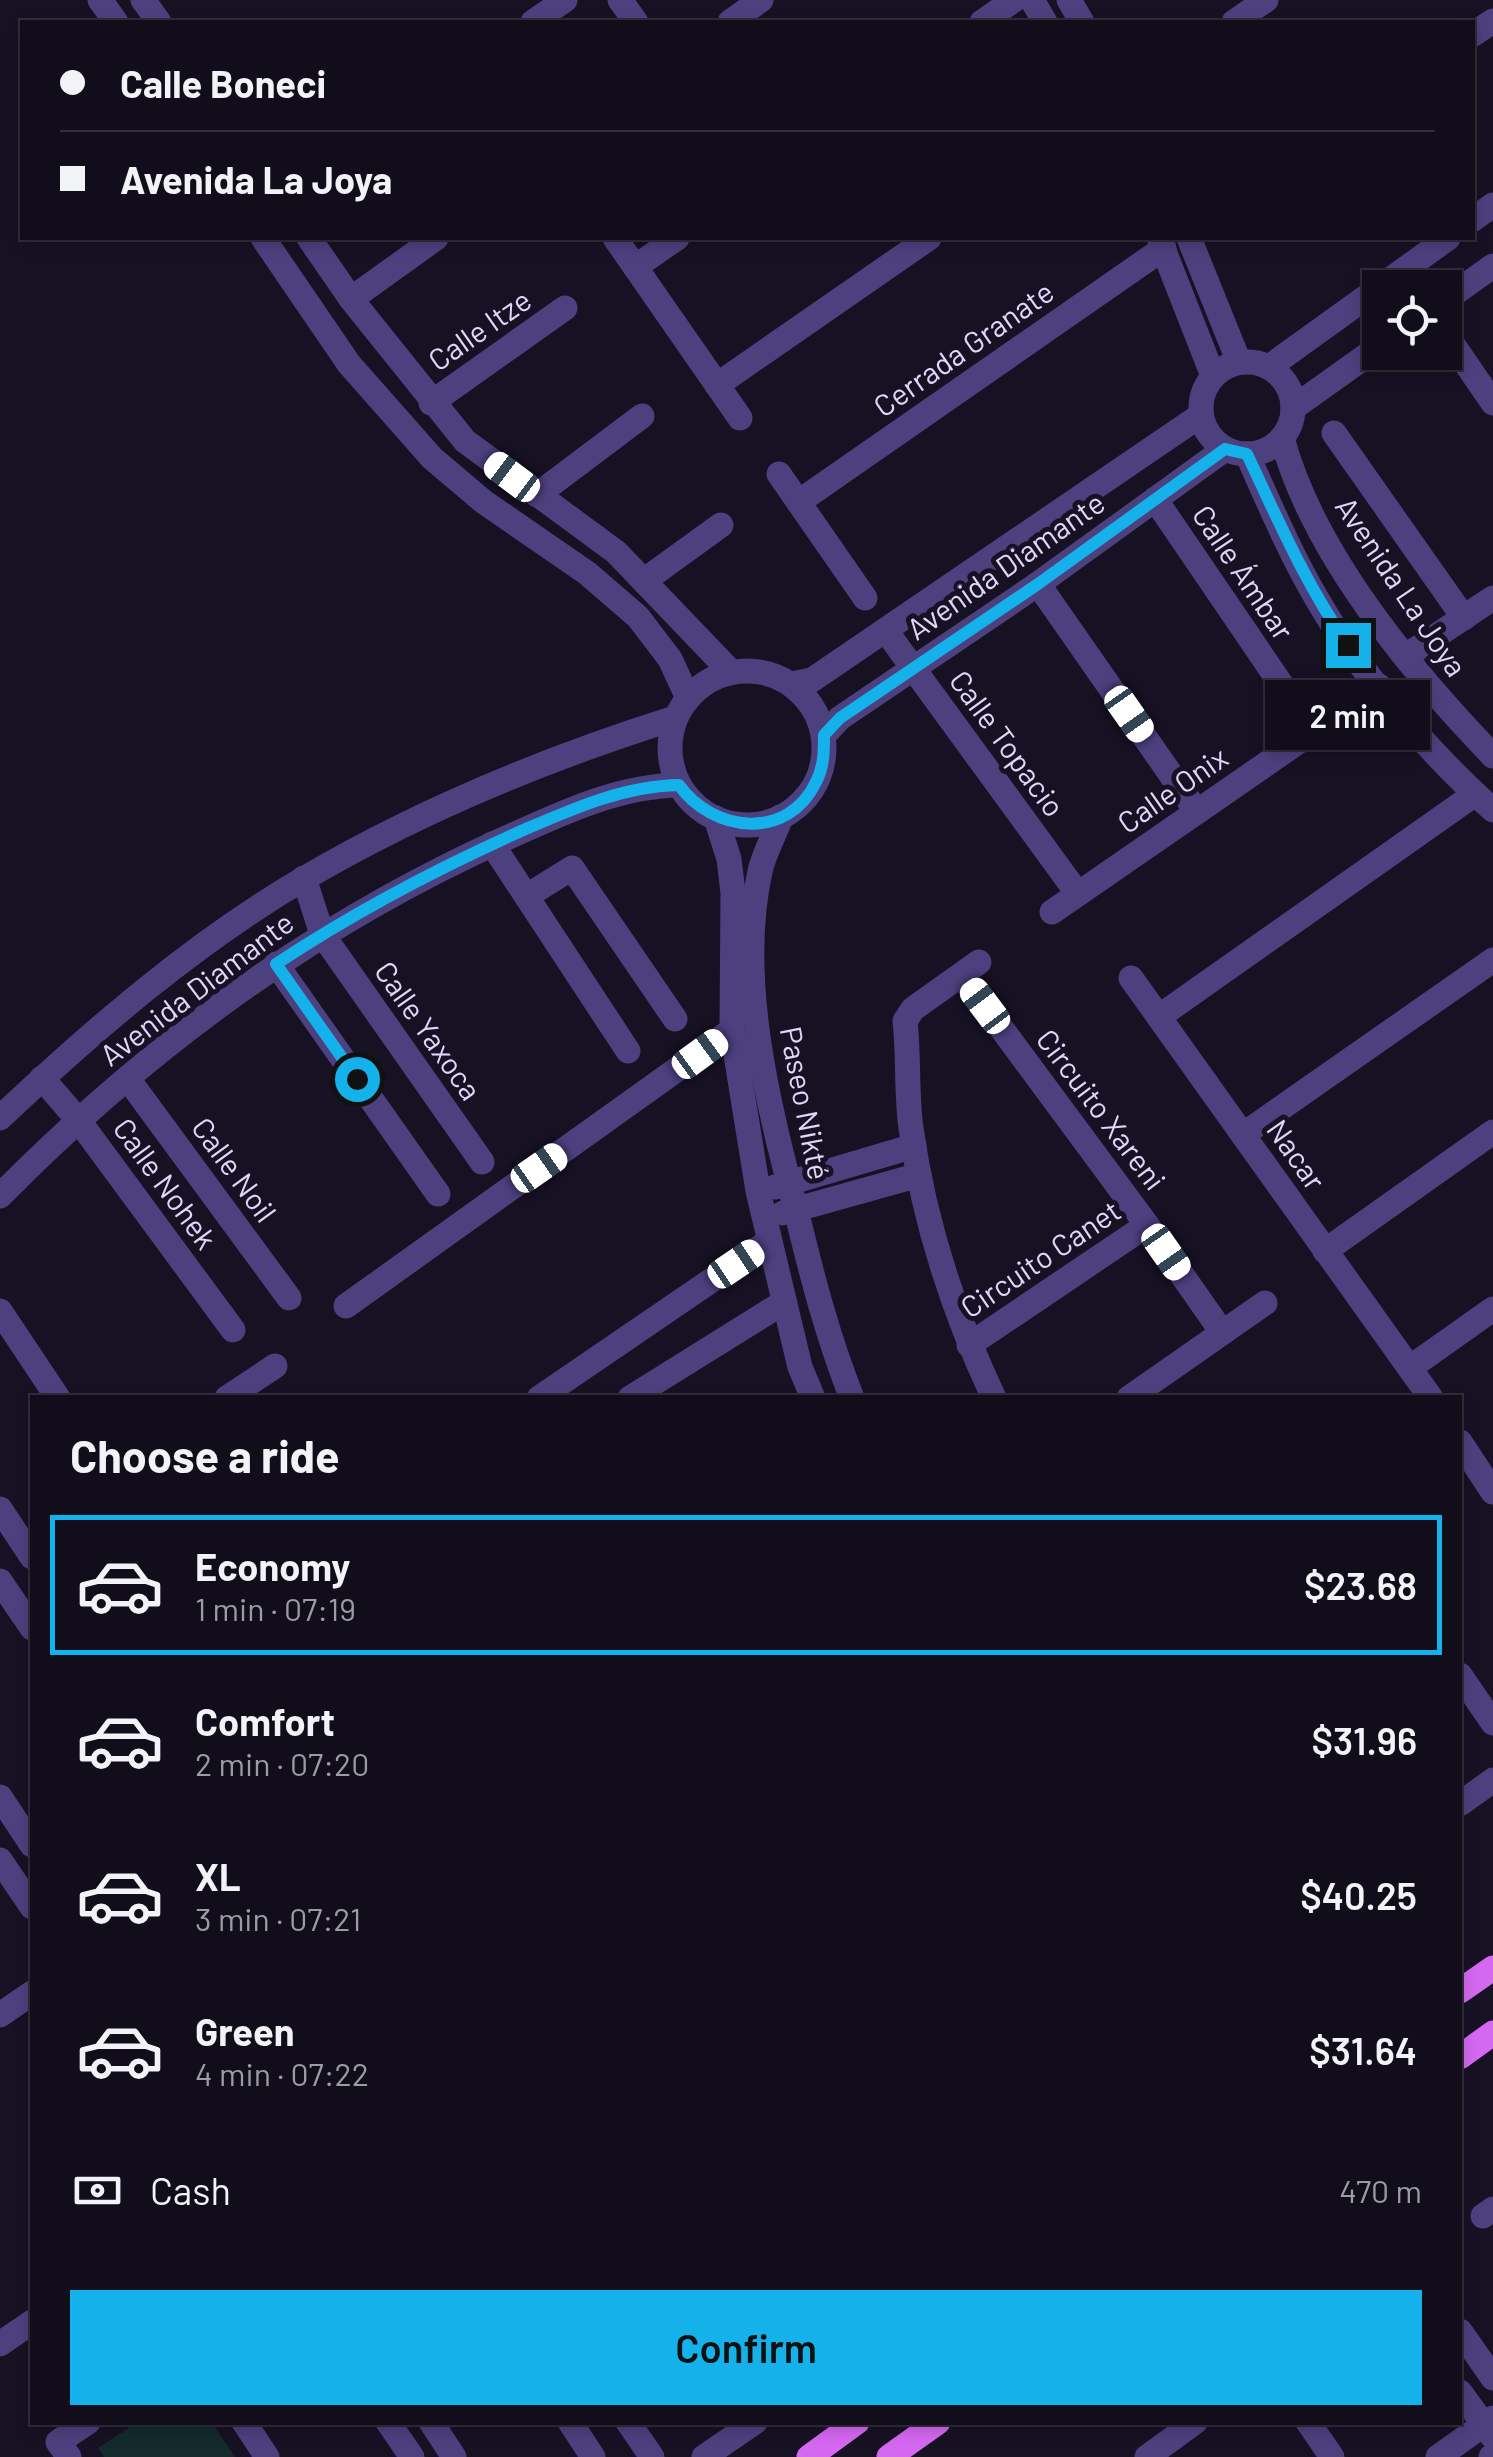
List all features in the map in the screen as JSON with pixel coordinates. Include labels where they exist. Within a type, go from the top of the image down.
[{"type":"main road","points":[[1462,1990],[1493,1968]]},
{"type":"main road","points":[[1462,2055],[1493,2033]]},
{"type":"main road","points":[[809,2457],[852,2425]]},
{"type":"main road","points":[[889,2457],[934,2425]]},
{"type":"street","points":[[536,20],[565,0]]},
{"type":"street","points":[[733,20],[761,0]]},
{"type":"street","points":[[985,20],[1014,0]]},
{"type":"street","points":[[1237,20],[1266,0]]},
{"type":"street","points":[[264,240],[349,364],[432,458],[484,502],[587,573],[638,617],[670,659],[682,708]]},
{"type":"street","points":[[310,240],[464,442],[616,552],[731,672]]},
{"type":"street","points":[[352,299],[433,240]]},
{"type":"street","points":[[616,240],[740,418]]},
{"type":"street","points":[[635,267],[674,240]]},
{"type":"street","points":[[718,385],[926,240]]},
{"type":"street","points":[[1190,240],[1238,362]]},
{"type":"street","points":[[1270,367],[1445,240]]},
{"type":"street","points":[[1161,243],[1213,376]]},
{"type":"street","name":"Cerrada Granate","points":[[800,502],[1161,243]]},
{"type":"street","points":[[1462,288],[1493,266]]},
{"type":"street","name":"Calle Itze","points":[[432,403],[565,308]]},
{"type":"street","points":[[1462,357],[1493,403]]},
{"type":"street","points":[[1293,408],[1362,359]]},
{"type":"street","points":[[1238,362],[1270,367],[1290,392],[1293,408],[1282,438],[1260,452],[1236,452],[1214,440],[1201,415],[1200,401],[1213,376],[1238,362]]},
{"type":"street","name":"Avenida Diamante","points":[[791,684],[812,680],[1201,415]]},
{"type":"street","points":[[536,495],[642,416]]},
{"type":"street","points":[[1334,433],[1464,618]]},
{"type":"street","name":"Avenida La Joya","points":[[1282,438],[1290,468],[1316,526],[1346,573],[1446,707],[1493,756]]},
{"type":"street","points":[[1160,1016],[1484,802],[1412,728],[1318,602],[1236,452]]},
{"type":"street","name":"Avenida Diamante","points":[[824,735],[840,718],[1154,500],[1236,452]]},
{"type":"street","points":[[780,474],[865,598]]},
{"type":"street","name":"Calle Ámbar","points":[[1154,500],[1313,732]]},
{"type":"street","points":[[645,580],[721,525]]},
{"type":"street","points":[[1038,584],[1197,812]]},
{"type":"street","points":[[1406,656],[1493,598]]},
{"type":"street","name":"Calle Topacio","points":[[886,631],[1078,894]]},
{"type":"street","points":[[731,672],[772,675],[791,684],[818,715],[824,735],[824,760],[816,783],[802,803],[781,817],[760,824],[737,824],[716,818],[697,806],[679,785],[671,764],[670,740],[682,708],[707,681],[731,672]]},
{"type":"street","name":"Calle Onix","points":[[1052,912],[1380,686]]},
{"type":"street","name":"Avenida Diamante","points":[[0,1118],[90,1034],[165,974],[304,878],[484,788],[682,708]]},
{"type":"street","name":"Avenida Diamante","points":[[0,1196],[128,1079],[244,986],[322,934],[401,888],[492,844],[609,796],[652,786],[679,785]]},
{"type":"street","name":"Paseo Nikté","points":[[781,817],[762,866],[753,968],[758,1036],[787,1183],[812,1279],[851,1395]]},
{"type":"street","name":"Paseo Nikté","points":[[716,818],[734,893],[732,1030],[758,1191],[800,1367],[812,1395]]},
{"type":"street","points":[[492,844],[628,1052]]},
{"type":"street","points":[[526,896],[572,868],[674,1019]]},
{"type":"street","name":"Calle Yaxoca","points":[[304,878],[322,934],[482,1162]]},
{"type":"street","points":[[1244,1134],[1493,960]]},
{"type":"street","points":[[276,964],[438,1194]]},
{"type":"street","name":"Circuito Xareni","points":[[993,1395],[942,1271],[919,1176],[905,1020],[912,1009],[971,969],[1222,1332]]},
{"type":"street","name":"Nacar","points":[[1131,978],[1429,1395]]},
{"type":"street","points":[[346,1306],[732,1030]]},
{"type":"street","name":"Calle Nohek","points":[[42,1078],[79,1121],[233,1330]]},
{"type":"street","name":"Calle Noil","points":[[128,1079],[289,1298]]},
{"type":"street","points":[[1325,1252],[1493,1132]]},
{"type":"street","points":[[758,1191],[914,1146]]},
{"type":"street","points":[[543,1395],[796,1210],[919,1176]]},
{"type":"street","name":"Circuito Canet","points":[[969,1345],[1147,1225]]},
{"type":"street","points":[[635,1395],[784,1302]]},
{"type":"street","points":[[1133,1395],[1265,1303]]},
{"type":"street","points":[[1410,1367],[1493,1309]]},
{"type":"street","points":[[0,1311],[56,1395]]},
{"type":"street","points":[[232,1395],[275,1366]]},
{"type":"street","points":[[1462,1445],[1493,1492]]},
{"type":"street","points":[[0,1509],[28,1541]]},
{"type":"street","points":[[0,1581],[30,1625]]},
{"type":"street","points":[[1462,1678],[1493,1723]]},
{"type":"street","points":[[1462,1803],[1493,1780]]},
{"type":"street","points":[[0,1797],[30,1841]]},
{"type":"street","points":[[0,1860],[30,1904]]},
{"type":"street","points":[[0,2015],[30,1994]]},
{"type":"street","points":[[0,2344],[30,2323]]},
{"type":"street","points":[[1462,2334],[1493,2378]]},
{"type":"street","points":[[1438,2457],[1490,2426],[1462,2394]]},
{"type":"street","points":[[68,2457],[58,2442],[84,2425]]},
{"type":"street","points":[[246,2425],[266,2457]]},
{"type":"street","points":[[390,2425],[412,2457]]},
{"type":"street","points":[[432,2425],[454,2457]]},
{"type":"street","points":[[572,2425],[593,2457]]},
{"type":"street","points":[[630,2425],[652,2457]]},
{"type":"street","points":[[704,2457],[751,2425]]},
{"type":"street","points":[[1147,2457],[1191,2425]]},
{"type":"street","points":[[1310,2425],[1332,2457]]},
{"type":"green space","points":[[133,2425],[213,2425],[235,2457],[104,2457],[98,2448]]},
{"type":"route","points":[[357,1079],[276,964],[401,888],[492,844],[609,796],[652,786],[679,785],[697,806],[716,818],[737,824],[760,824],[781,817],[802,803],[816,783],[824,760],[824,735],[840,718],[1038,584],[1225,449],[1247,454],[1318,602],[1348,645]]}]
